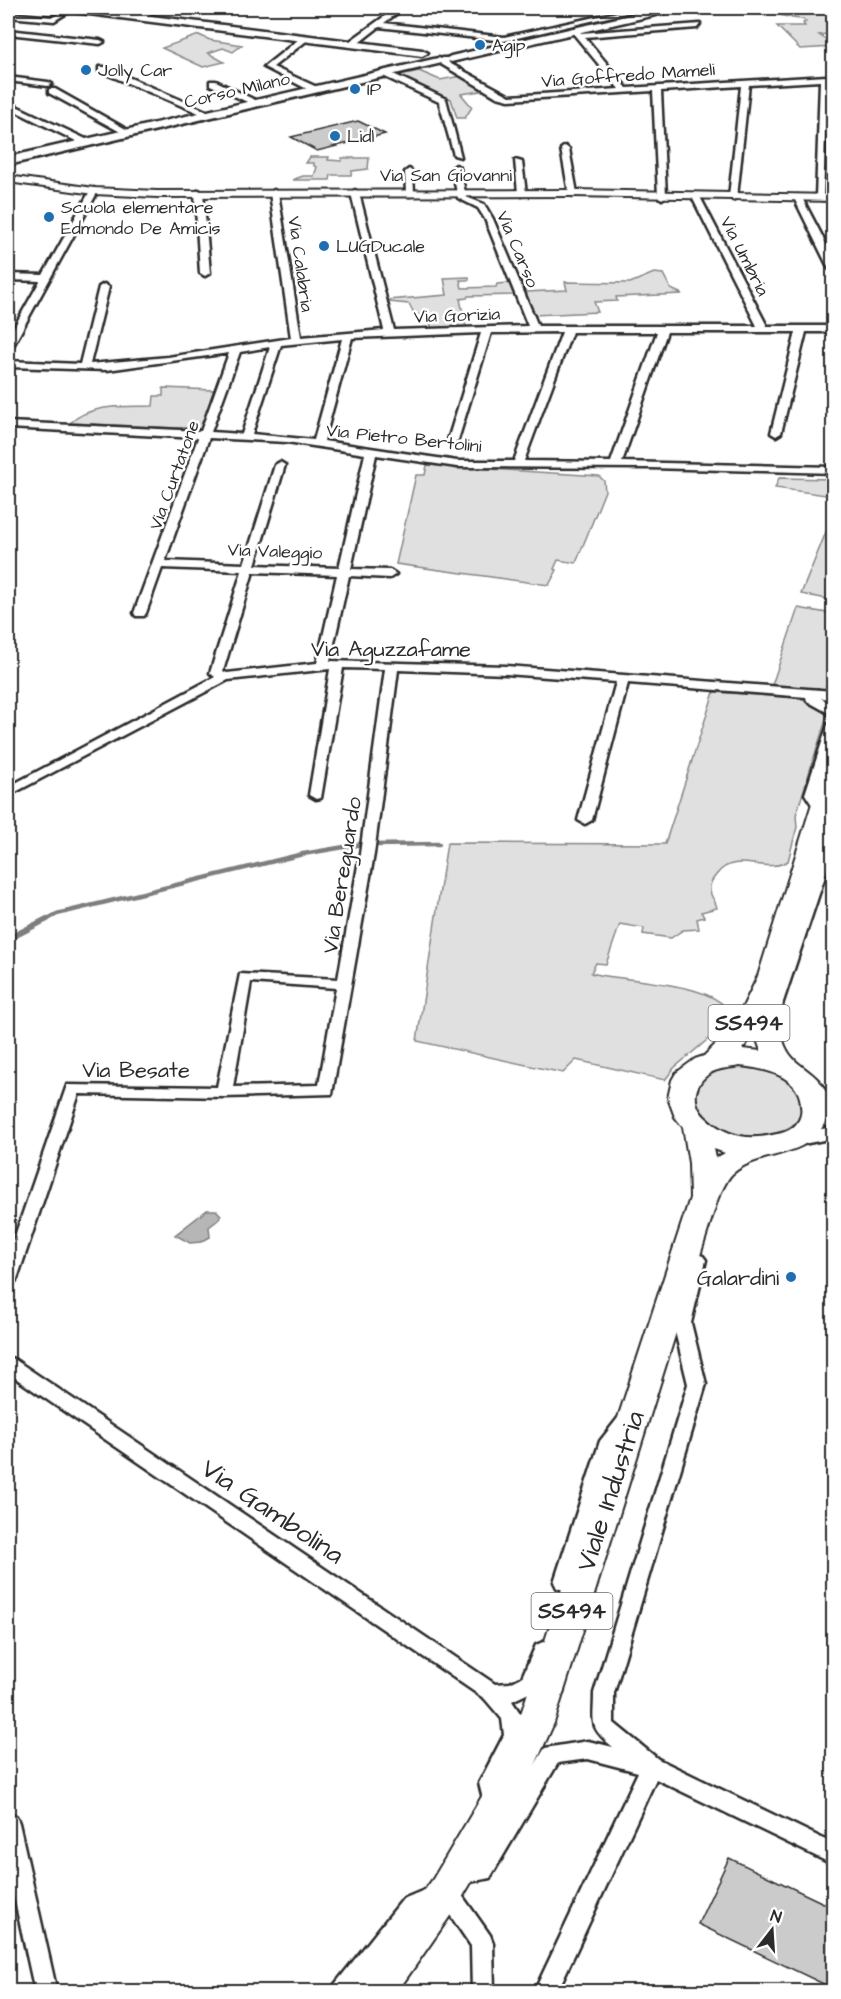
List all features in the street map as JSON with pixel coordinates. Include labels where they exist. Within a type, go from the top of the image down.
[{"type":"main road","points":[[65,8],[146,13],[306,38],[355,42],[421,60]]},
{"type":"main road","points":[[92,8],[146,13],[355,42],[444,57]]},
{"type":"main road","name":"Corso Milano","points":[[10,171],[65,148],[386,74],[421,60],[484,52],[577,33],[673,8]]},
{"type":"main road","name":"Viale Industria","points":[[704,1198],[703,1163],[696,1126],[684,1110],[681,1093],[688,1077],[714,1061],[744,1031],[771,976],[827,818],[834,768]]},
{"type":"main road","name":"Viale Industria","points":[[373,1992],[450,1882],[494,1808],[536,1723],[704,1198],[721,1168],[742,1156],[784,1143],[807,1128],[815,1113],[814,1097],[796,1075],[777,1058],[768,1041],[771,976]]},
{"type":"main road","name":"Viale Industria","points":[[714,1061],[752,1058],[765,1060],[796,1075]]},
{"type":"main road","points":[[696,1126],[715,1139],[733,1145],[752,1148],[784,1143]]},
{"type":"street","points":[[8,15],[54,19],[71,8]]},
{"type":"street","points":[[355,42],[400,8]]},
{"type":"street","points":[[378,25],[504,39],[638,8]]},
{"type":"street","points":[[577,33],[697,26]]},
{"type":"street","points":[[8,32],[100,42]]},
{"type":"street","points":[[577,33],[623,88]]},
{"type":"street","points":[[306,38],[268,67],[316,90]]},
{"type":"street","points":[[8,40],[95,50]]},
{"type":"street","name":"Via Goffredo Mameli","points":[[444,57],[445,64],[508,98],[824,78],[823,113]]},
{"type":"street","points":[[102,69],[209,114]]},
{"type":"street","points":[[386,74],[443,101],[447,107],[458,155]]},
{"type":"street","points":[[8,79],[50,88],[129,133]]},
{"type":"street","points":[[733,197],[745,82]]},
{"type":"street","points":[[213,83],[257,104]]},
{"type":"street","points":[[657,88],[662,196]]},
{"type":"street","points":[[14,107],[87,143]]},
{"type":"street","points":[[820,198],[823,113],[834,114]]},
{"type":"street","points":[[565,149],[573,193]]},
{"type":"street","points":[[518,162],[522,193]]},
{"type":"street","points":[[456,168],[463,194]]},
{"type":"street","name":"Via San Giovanni","points":[[10,171],[59,187],[94,191],[199,194],[361,190],[463,194],[573,193],[834,198]]},
{"type":"street","points":[[409,172],[410,193]]},
{"type":"street","points":[[361,190],[390,333]]},
{"type":"street","points":[[8,346],[94,191]]},
{"type":"street","name":"Via Calabria","points":[[274,193],[296,339]]},
{"type":"street","points":[[199,194],[206,273]]},
{"type":"street","name":"Via Carso","points":[[463,194],[462,198],[481,206],[489,219],[534,329]]},
{"type":"street","name":"Via Umbria","points":[[696,197],[765,330]]},
{"type":"street","points":[[798,198],[834,269]]},
{"type":"street","points":[[8,277],[46,278]]},
{"type":"street","points":[[84,367],[104,287]]},
{"type":"street","points":[[615,465],[663,328]]},
{"type":"street","name":"Via Gorizia","points":[[8,364],[107,367],[296,339],[390,333],[534,329],[834,329]]},
{"type":"street","points":[[518,464],[568,329]]},
{"type":"street","points":[[453,440],[487,330]]},
{"type":"street","points":[[776,433],[802,330]]},
{"type":"street","points":[[318,444],[348,335]]},
{"type":"street","points":[[246,436],[276,342]]},
{"type":"street","name":"Via Curtatone","points":[[140,613],[236,349]]},
{"type":"street","name":"Via Pietro Bertolini","points":[[8,425],[246,436],[457,464],[834,470]]},
{"type":"street","points":[[316,795],[330,665],[346,572],[371,453]]},
{"type":"street","points":[[225,677],[216,673],[280,465]]},
{"type":"street","name":"Via Valeggio","points":[[159,564],[390,574]]},
{"type":"street","name":"Via Aguzzafame","points":[[8,792],[225,677],[330,665],[392,666],[506,670],[834,695]]},
{"type":"street","name":"Via Bereguardo","points":[[326,1090],[367,854],[392,666]]},
{"type":"street","points":[[585,820],[623,679]]},
{"type":"street","points":[[802,694],[826,705],[834,712]]},
{"type":"street","points":[[827,818],[812,794],[834,724]]},
{"type":"street","name":"Viale Industria","points":[[767,1024],[827,818]]},
{"type":"street","points":[[224,1092],[245,977],[344,984]]},
{"type":"street","points":[[796,1075],[834,1104]]},
{"type":"street","name":"Via Besate","points":[[8,1279],[73,1089],[224,1092],[326,1090]]},
{"type":"street","points":[[784,1143],[834,1132]]},
{"type":"street","points":[[651,1766],[604,1727],[604,1693],[698,1384],[682,1323],[704,1236],[704,1198]]},
{"type":"street","name":"Via Gambolina","points":[[13,1371],[492,1693],[513,1716],[514,1736],[490,1783],[494,1808]]},
{"type":"street","points":[[492,1693],[512,1692],[530,1683],[541,1657],[609,1441],[636,1410]]},
{"type":"street","points":[[343,1992],[411,1906],[450,1882],[482,1871],[552,1755],[588,1750],[651,1766],[834,1855]]},
{"type":"street","points":[[545,1992],[651,1766]]},
{"type":"street","points":[[8,1823],[46,1992]]},
{"type":"street","points":[[450,1882],[482,1943],[483,1992]]},
{"type":"shaded area","points":[[712,8],[833,8],[833,33],[819,35],[833,44],[833,47],[800,49],[777,26],[805,26],[803,23],[806,22],[803,19],[770,13],[733,12]]},
{"type":"shaded area","points":[[199,35],[210,40],[242,45],[233,52],[223,48],[208,53],[224,62],[203,67],[162,48]]},
{"type":"shaded area","points":[[419,71],[440,80],[461,76],[487,90],[461,94],[472,107],[465,118],[457,118],[451,99],[435,95],[395,76]]},
{"type":"shaded area","points":[[310,157],[329,157],[328,160],[342,161],[342,158],[369,158],[368,169],[352,171],[351,175],[331,175],[330,180],[292,180],[303,176],[314,176],[317,167],[314,163],[306,163]]},
{"type":"shaded area","points":[[654,273],[663,274],[671,289],[682,294],[616,297],[617,301],[594,302],[598,312],[533,315],[526,292],[567,290],[565,282],[630,283]]},
{"type":"shaded area","points":[[469,277],[469,280],[460,280],[462,288],[496,287],[497,284],[511,283],[516,295],[468,296],[460,299],[466,327],[432,328],[427,315],[415,315],[409,304],[388,300],[447,295],[444,278]]},
{"type":"shaded area","points":[[163,388],[214,390],[201,429],[70,423],[98,409],[153,406],[154,396],[163,396]]},
{"type":"shaded area","points":[[427,465],[599,476],[604,481],[605,491],[576,563],[558,560],[554,569],[557,570],[549,585],[396,564],[416,475],[425,475]]},
{"type":"shaded area","points":[[779,478],[833,479],[833,496],[775,488]]},
{"type":"shaded area","points":[[826,532],[833,534],[833,600],[801,594]]},
{"type":"shaded area","points":[[798,608],[833,614],[833,689],[772,685]]},
{"type":"shaded area","points":[[714,692],[798,698],[825,709],[827,716],[796,815],[797,827],[788,861],[770,866],[742,863],[724,867],[710,886],[717,908],[701,912],[704,917],[697,919],[699,929],[683,930],[671,938],[643,934],[644,928],[620,924],[606,964],[596,963],[591,973],[692,990],[711,997],[725,1006],[732,1019],[674,1068],[665,1080],[576,1060],[563,1073],[417,1041],[447,843],[665,844]]},
{"type":"shaded area","points":[[740,1065],[772,1070],[797,1090],[803,1105],[800,1117],[790,1127],[774,1134],[756,1136],[736,1134],[718,1127],[702,1114],[695,1103],[694,1094],[697,1086],[711,1074]]},
{"type":"shaded area","points":[[207,1210],[216,1210],[221,1215],[209,1227],[210,1237],[201,1242],[190,1243],[175,1235]]},
{"type":"building","name":"Lidl","points":[[358,121],[385,134],[317,151],[291,137]]},
{"type":"building","points":[[729,1858],[834,1908],[834,1989],[698,1924]]},
{"type":"waterway","points":[[44,921],[57,914],[303,854],[362,844]]},
{"type":"waterway","points":[[372,845],[439,844]]},
{"type":"waterway","points":[[8,939],[47,919]]},
{"type":"place","name":"Agip","points":[[480,45]]},
{"type":"place","name":"Jolly Car","points":[[86,70]]},
{"type":"place","name":"IP","points":[[355,89]]},
{"type":"place","name":"Lidl","points":[[335,136]]},
{"type":"place","name":"Scuola elementare Edmondo De Amicis","points":[[49,217]]},
{"type":"place","name":"LUGDucale","points":[[324,246]]},
{"type":"place","name":"Galardini","points":[[791,1277]]}]
